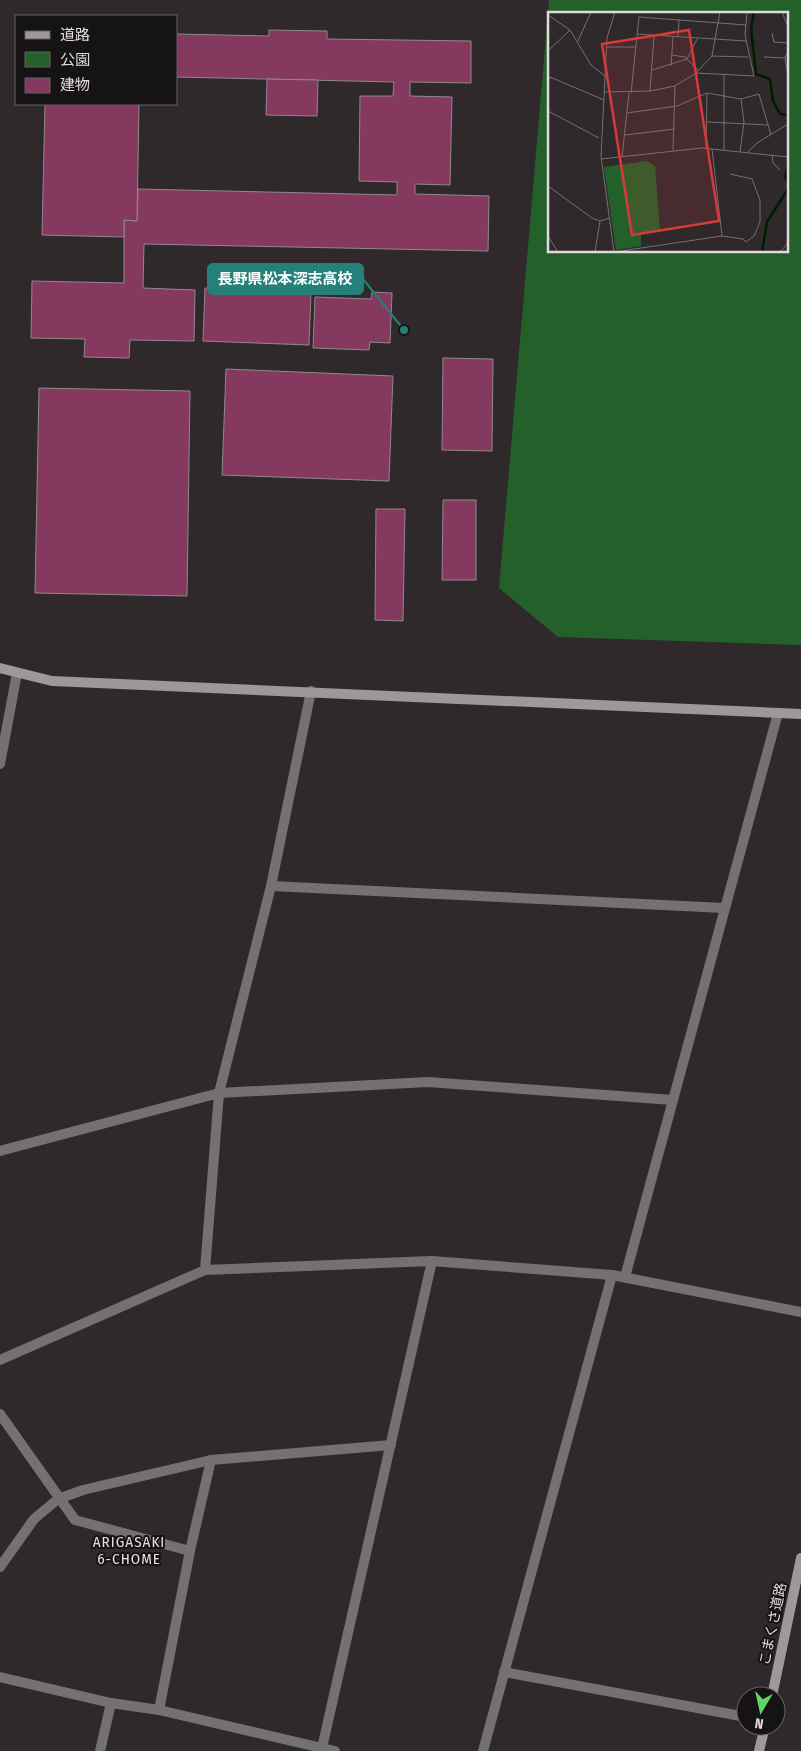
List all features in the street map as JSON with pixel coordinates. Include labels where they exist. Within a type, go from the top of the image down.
[{"type":"street","points":[[0,668],[52,681],[801,714]]},
{"type":"street","points":[[0,764],[17,673]]},
{"type":"street","points":[[205,1270],[220,1093],[271,886],[311,691]]},
{"type":"street","points":[[625,1277],[778,713]]},
{"type":"street","points":[[271,886],[724,908]]},
{"type":"street","points":[[0,1150],[220,1093],[428,1082],[673,1100]]},
{"type":"street","points":[[322,1748],[432,1260]]},
{"type":"street","points":[[1,1358],[205,1270],[432,1260],[612,1275],[801,1312]]},
{"type":"street","points":[[483,1751],[612,1275]]},
{"type":"street","points":[[0,1414],[58,1499],[75,1520],[190,1551]]},
{"type":"street","points":[[0,1567],[34,1520],[58,1499],[83,1490],[211,1460],[390,1445]]},
{"type":"street","points":[[159,1710],[190,1551],[211,1460]]},
{"type":"street","name":"こまくさ道路","points":[[774,1686],[801,1558]]},
{"type":"street","points":[[504,1672],[736,1715]]},
{"type":"street","points":[[0,1677],[110,1704],[159,1710],[335,1751]]},
{"type":"street","points":[[100,1751],[110,1704]]},
{"type":"street","points":[[759,1751],[763,1736]]},
{"type":"green space","points":[[549,0],[801,0],[801,645],[558,637],[499,588]]},
{"type":"building","points":[[269,30],[327,31],[327,39],[471,41],[471,83],[410,82],[410,96],[452,97],[450,185],[415,184],[415,194],[489,196],[488,251],[144,244],[143,288],[195,290],[194,341],[130,340],[129,358],[84,357],[85,339],[31,338],[32,281],[124,283],[124,220],[137,221],[138,189],[397,195],[397,182],[359,181],[360,96],[393,96],[394,82],[178,77],[178,34],[269,36]]},
{"type":"building","points":[[267,79],[318,80],[317,116],[266,115]]},
{"type":"building","points":[[45,105],[139,105],[137,221],[124,220],[124,237],[42,235]]},
{"type":"building","points":[[205,288],[311,293],[309,345],[203,341]]},
{"type":"building","points":[[372,292],[392,293],[390,343],[370,342],[369,350],[313,348],[315,297],[371,299]]},
{"type":"building","points":[[443,358],[493,359],[492,451],[442,450]]},
{"type":"building","points":[[226,369],[393,376],[389,481],[222,475]]},
{"type":"building","points":[[39,388],[190,391],[187,596],[35,593]]},
{"type":"building","points":[[443,500],[476,500],[476,580],[442,580]]},
{"type":"building","points":[[376,509],[405,509],[403,621],[375,620]]},
{"type":"place","name":"長野県松本深志高校","points":[[404,330]]},
{"type":"district","name":"ARIGASAKI 6-CHOME","points":[[129,1550]]}]
